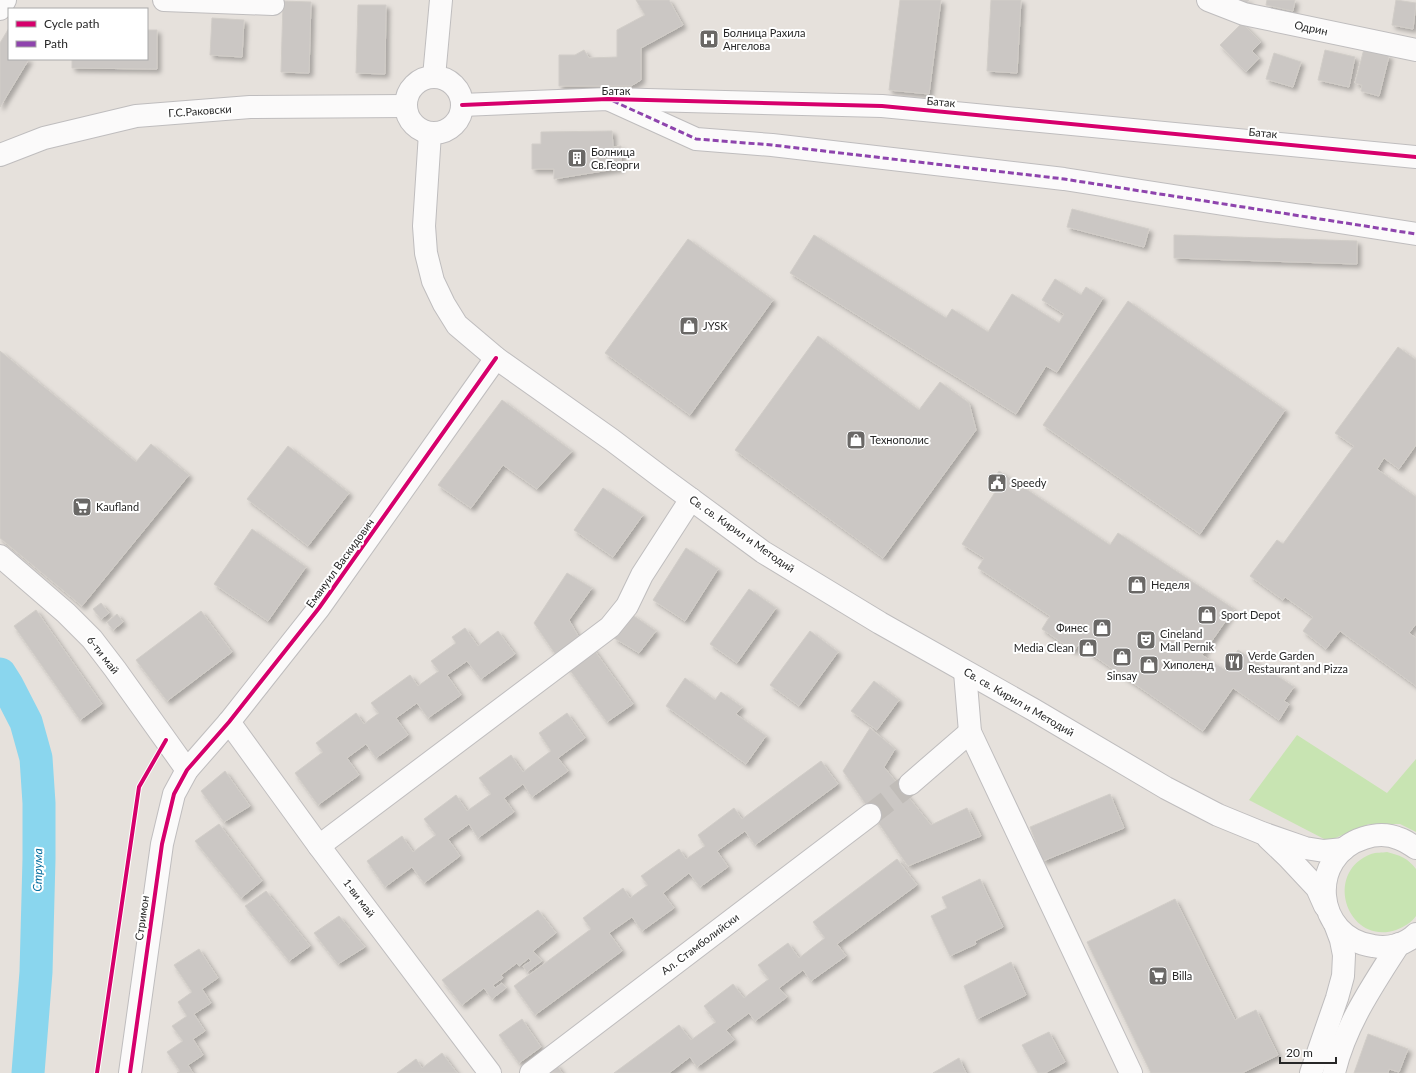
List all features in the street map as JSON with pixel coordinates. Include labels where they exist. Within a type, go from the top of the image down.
[{"type":"street","points":[[0,9],[5,0]]},
{"type":"street","points":[[164,0],[273,4]]},
{"type":"street","points":[[434,77],[441,0]]},
{"type":"street","name":"Одрин","points":[[1208,0],[1244,14],[1416,50]]},
{"type":"street","points":[[427,77],[446,79],[453,84],[459,91],[462,105],[459,118],[454,126],[446,131],[436,133],[430,133],[418,128],[411,122],[406,106],[408,95],[412,87],[427,77]]},
{"type":"street","points":[[608,99],[696,139],[772,145],[1064,179],[1416,234]]},
{"type":"street","name":"Батак","points":[[462,105],[608,99],[882,106],[1416,157]]},
{"type":"street","name":"Г.С.Раковски","points":[[0,155],[44,138],[136,116],[250,107],[406,106]]},
{"type":"street","name":"Св. св. Кирил и Методий","points":[[430,133],[424,226],[426,253],[433,281],[444,304],[457,325],[496,358],[612,440],[763,552],[873,619],[1034,710],[1166,788],[1218,815],[1262,833],[1305,848],[1324,851],[1344,849]]},
{"type":"street","name":"Емануил Васкидович","points":[[187,770],[229,722],[319,608],[496,358]]},
{"type":"street","points":[[319,846],[610,627],[628,606],[642,575],[691,499]]},
{"type":"street","name":"6-ти май","points":[[0,556],[66,613],[92,639],[187,770]]},
{"type":"street","points":[[965,672],[970,732],[1124,1071]]},
{"type":"street","name":"1-ви май","points":[[229,722],[319,846],[490,1073]]},
{"type":"street","points":[[910,784],[970,732]]},
{"type":"street","name":"Стримон","points":[[130,1073],[162,844],[174,794],[187,770]]},
{"type":"street","name":"Ал. Стамболийски","points":[[531,1073],[870,815]]},
{"type":"street","name":"Св. св. Кирил и Методий","points":[[1262,833],[1288,857],[1317,888],[1341,940],[1344,955],[1338,998],[1311,1073]]},
{"type":"street","points":[[1408,939],[1382,948],[1364,945],[1348,937],[1331,917],[1324,893],[1326,876],[1333,861],[1344,849],[1357,840],[1371,836],[1386,835],[1411,843]]},
{"type":"street","points":[[1334,1073],[1343,1044],[1355,1014],[1408,939]]},
{"type":"green space","points":[[1297,735],[1387,793],[1416,759],[1416,832],[1400,824],[1369,824],[1328,841],[1249,800]]},
{"type":"green space","points":[[1387,852],[1395,854],[1410,862],[1416,869],[1416,916],[1410,923],[1399,929],[1379,932],[1365,928],[1354,918],[1347,905],[1345,891],[1347,876],[1356,863],[1371,854]]},
{"type":"building","points":[[636,0],[669,0],[683,25],[641,48],[641,80],[631,86],[559,86],[559,55],[575,55],[584,50],[589,58],[617,57],[617,30],[645,15]]},
{"type":"building","points":[[900,0],[941,0],[929,94],[889,90]]},
{"type":"building","points":[[991,0],[1021,0],[1017,73],[987,71]]},
{"type":"building","points":[[1240,0],[1249,0],[1246,4]]},
{"type":"building","points":[[1267,0],[1295,0],[1293,11],[1266,5]]},
{"type":"building","points":[[1396,0],[1416,3],[1413,29],[1392,25]]},
{"type":"building","points":[[283,1],[311,2],[309,73],[281,72]]},
{"type":"building","points":[[358,5],[386,5],[385,74],[356,73]]},
{"type":"building","points":[[212,18],[244,20],[242,57],[210,55]]},
{"type":"building","points":[[1242,23],[1261,42],[1252,51],[1259,58],[1246,72],[1220,45]]},
{"type":"building","points":[[8,30],[8,60],[28,60],[0,107],[0,43]]},
{"type":"building","points":[[148,30],[157,30],[157,69],[72,68],[72,60],[148,60]]},
{"type":"building","points":[[1364,49],[1389,56],[1379,96],[1361,91],[1362,85],[1355,83]]},
{"type":"building","points":[[1325,50],[1355,57],[1349,87],[1318,80]]},
{"type":"building","points":[[1274,53],[1301,62],[1293,87],[1266,79]]},
{"type":"building","name":"Болница Св.Георги","points":[[612,131],[613,147],[621,146],[621,168],[554,179],[554,169],[532,169],[532,144],[541,144],[541,132]]},
{"type":"building","points":[[1072,209],[1149,229],[1144,247],[1067,227]]},
{"type":"building","points":[[814,235],[946,318],[952,309],[988,332],[1012,294],[1059,323],[1064,314],[1042,300],[1055,279],[1081,295],[1086,287],[1103,298],[1057,372],[1046,366],[1016,414],[790,273]]},
{"type":"building","points":[[1174,235],[1357,241],[1357,264],[1174,258]]},
{"type":"building","name":"JYSK","points":[[688,239],[773,300],[690,415],[605,353]]},
{"type":"building","points":[[1128,301],[1285,410],[1200,534],[1043,425]]},
{"type":"building","name":"Технополис","points":[[818,336],[919,410],[940,382],[969,403],[976,430],[883,558],[735,450]]},
{"type":"building","points":[[1398,347],[1416,360],[1416,445],[1399,469],[1384,458],[1377,469],[1416,497],[1416,624],[1409,633],[1416,638],[1416,686],[1340,631],[1326,649],[1303,631],[1313,617],[1285,597],[1283,600],[1250,576],[1277,540],[1283,544],[1354,446],[1335,433]]},
{"type":"building","name":"Kaufland","points":[[0,351],[136,462],[151,444],[189,475],[82,606],[0,538]]},
{"type":"building","points":[[502,400],[572,451],[537,489],[503,465],[471,508],[438,485]]},
{"type":"building","points":[[288,446],[349,493],[308,546],[247,499]]},
{"type":"building","points":[[999,471],[1110,545],[1118,533],[1234,609],[1202,655],[1225,670],[1238,650],[1294,687],[1284,701],[1289,704],[1279,720],[1233,688],[1203,731],[1078,645],[1074,651],[1042,629],[1050,616],[978,568],[984,558],[962,544],[997,489],[990,485]]},
{"type":"building","points":[[603,488],[643,515],[613,557],[574,530]]},
{"type":"building","points":[[252,529],[306,567],[268,621],[214,584]]},
{"type":"building","points":[[686,548],[718,569],[685,621],[653,600]]},
{"type":"building","points":[[567,573],[592,588],[569,620],[581,641],[558,658],[534,623]]},
{"type":"building","points":[[749,589],[776,608],[737,663],[710,644]]},
{"type":"building","points":[[101,603],[109,613],[101,619],[93,609]]},
{"type":"building","points":[[36,610],[102,704],[80,720],[14,626]]},
{"type":"building","points":[[201,611],[232,652],[167,701],[136,660]]},
{"type":"building","points":[[117,614],[123,622],[113,630],[107,622]]},
{"type":"building","points":[[631,614],[656,631],[639,653],[614,638]]},
{"type":"building","points":[[465,628],[478,646],[498,631],[515,654],[481,679],[467,661],[447,675],[461,695],[428,718],[417,703],[396,718],[408,735],[376,758],[366,744],[347,758],[359,775],[318,805],[295,773],[323,752],[316,743],[356,713],[364,724],[379,713],[371,703],[410,675],[418,686],[439,671],[431,661],[456,643],[452,637]]},
{"type":"building","points":[[810,631],[838,652],[799,706],[770,685]]},
{"type":"building","points":[[592,647],[633,704],[607,722],[567,666]]},
{"type":"building","points":[[685,678],[715,700],[721,692],[742,707],[736,714],[766,736],[746,764],[666,706]]},
{"type":"building","points":[[874,681],[899,700],[877,730],[851,711]]},
{"type":"building","points":[[567,713],[585,738],[558,758],[568,771],[532,797],[523,784],[504,798],[514,812],[478,838],[469,824],[448,839],[460,856],[424,883],[412,867],[385,887],[367,861],[402,836],[413,852],[436,835],[424,819],[456,795],[467,811],[491,794],[479,778],[511,755],[523,772],[551,751],[539,733]]},
{"type":"building","points":[[870,728],[895,749],[884,767],[931,825],[967,808],[981,836],[908,866],[843,771]]},
{"type":"building","points":[[821,761],[838,784],[755,845],[745,831],[717,851],[728,867],[700,887],[689,873],[663,893],[674,908],[642,931],[632,917],[609,933],[622,951],[535,1015],[514,986],[591,929],[583,918],[623,888],[630,898],[648,885],[641,876],[679,849],[686,859],[705,846],[698,835],[734,808],[742,819]]},
{"type":"building","points":[[225,771],[250,806],[224,822],[201,791]]},
{"type":"building","points":[[1110,794],[1124,828],[1043,861],[1030,827]]},
{"type":"building","points":[[219,824],[262,881],[241,898],[195,841]]},
{"type":"building","points":[[897,859],[917,885],[837,944],[846,956],[811,981],[803,970],[779,988],[787,997],[755,1021],[749,1013],[726,1030],[734,1040],[697,1067],[690,1057],[669,1073],[614,1073],[679,1025],[691,1040],[716,1022],[704,1006],[733,984],[744,998],[769,979],[758,965],[788,943],[799,958],[825,938],[813,922]]},
{"type":"building","points":[[980,879],[1003,927],[975,941],[976,944],[950,956],[931,916],[947,908],[942,897]]},
{"type":"building","points":[[266,891],[310,946],[289,961],[245,906]]},
{"type":"building","name":"Billa","points":[[1175,899],[1235,1020],[1256,1010],[1278,1055],[1242,1073],[1151,1073],[1087,942]]},
{"type":"building","points":[[538,910],[556,933],[533,951],[542,961],[527,972],[523,966],[531,961],[529,958],[519,966],[517,963],[501,975],[503,978],[493,985],[495,988],[502,983],[506,988],[492,999],[484,988],[462,1005],[442,980]]},
{"type":"building","points":[[339,916],[365,947],[338,964],[314,933]]},
{"type":"building","points":[[199,949],[218,978],[202,989],[211,1003],[194,1014],[205,1031],[193,1039],[203,1055],[188,1065],[193,1073],[177,1073],[180,1071],[167,1052],[183,1041],[172,1026],[187,1016],[178,1002],[192,992],[174,965]]},
{"type":"building","points":[[1011,962],[1026,995],[977,1019],[964,986]]},
{"type":"building","points":[[522,1019],[541,1047],[519,1063],[499,1035]]},
{"type":"building","points":[[1049,1032],[1065,1062],[1045,1073],[1038,1073],[1022,1045]]},
{"type":"building","points":[[1368,1034],[1408,1049],[1399,1072],[1389,1069],[1388,1073],[1354,1073]]},
{"type":"building","points":[[442,1053],[457,1073],[397,1073],[416,1059],[422,1068]]},
{"type":"building","points":[[959,1058],[966,1073],[933,1073]]},
{"type":"building","points":[[556,1064],[562,1073],[544,1073]]},
{"type":"waterway","name":"Струма","points":[[0,674],[26,722],[36,758],[39,803],[39,859],[36,972],[28,1073]]},
{"type":"tunnel","points":[[870,815],[910,784]]},
{"type":"marked path","points":[[613,101],[696,139],[772,145],[1064,179],[1416,234]]},
{"type":"cycle path","points":[[462,105],[608,99],[882,106],[1416,157]]},
{"type":"cycle path","points":[[130,1073],[162,844],[174,794],[187,770],[229,722],[319,608],[496,358]]},
{"type":"cycle path","points":[[97,1073],[139,787],[166,740]]},
{"type":"place","name":"Болница Рахила Ангелова","points":[[709,39]]},
{"type":"place","name":"Болница Св.Георги","points":[[577,158]]},
{"type":"place","name":"JYSK","points":[[689,326]]},
{"type":"place","name":"Технополис","points":[[856,440]]},
{"type":"place","name":"Speedy","points":[[997,483]]},
{"type":"place","name":"Kaufland","points":[[82,507]]},
{"type":"place","name":"Неделя","points":[[1137,585]]},
{"type":"place","name":"Sport Depot","points":[[1207,615]]},
{"type":"place","name":"Финес","points":[[1102,628]]},
{"type":"place","name":"Cineland Mall Pernik","points":[[1146,640]]},
{"type":"place","name":"Media Clean","points":[[1088,648]]},
{"type":"place","name":"Sinsay","points":[[1122,657]]},
{"type":"place","name":"Verde Garden Restaurant and Pizza","points":[[1234,662]]},
{"type":"place","name":"Хиполенд","points":[[1149,665]]},
{"type":"place","name":"Billa","points":[[1158,976]]}]
